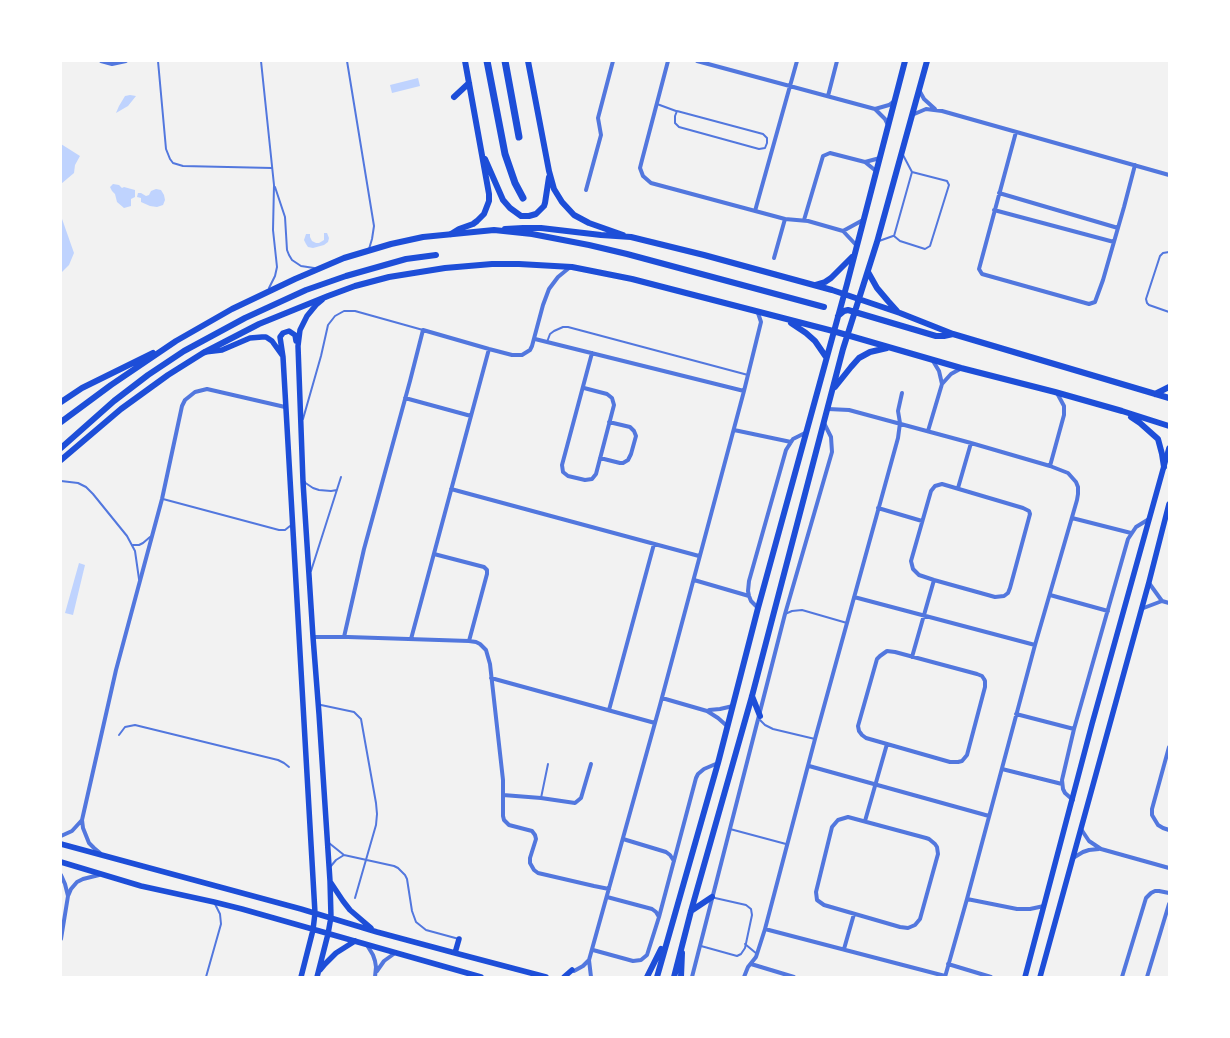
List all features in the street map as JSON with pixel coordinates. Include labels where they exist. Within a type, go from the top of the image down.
[{"type":"highway","points":[[487,61],[505,154],[515,183],[523,198]]},
{"type":"highway","points":[[506,61],[519,137]]},
{"type":"main road","points":[[451,234],[477,221],[484,214],[488,205],[489,194],[465,61]]},
{"type":"main road","points":[[528,61],[553,185],[566,207],[574,215],[589,223],[631,237],[844,294],[953,334],[1169,398]]},
{"type":"main road","points":[[657,977],[728,726],[905,61]]},
{"type":"main road","points":[[674,977],[752,696],[830,394],[877,242],[927,61]]},
{"type":"main road","points":[[454,97],[469,83]]},
{"type":"main road","points":[[479,144],[503,200],[510,208],[522,216],[536,214],[544,206],[549,171]]},
{"type":"main road","points":[[61,422],[111,385],[176,342],[232,309],[344,258],[423,237],[494,230],[540,228],[631,237]]},
{"type":"main road","points":[[494,230],[532,234],[589,245],[824,307]]},
{"type":"main road","points":[[61,448],[114,401],[148,375],[184,351],[245,318],[306,290],[346,276],[406,259],[436,254]]},
{"type":"main road","points":[[814,285],[831,278],[854,254]]},
{"type":"main road","points":[[61,460],[120,409],[168,375],[203,353],[259,324],[328,296],[390,277],[445,268],[519,264],[572,267],[632,279],[833,331],[961,368],[1055,392],[1169,426]]},
{"type":"main road","points":[[868,272],[882,295],[900,313]]},
{"type":"main road","points":[[317,977],[331,918],[330,868],[303,482],[298,353],[303,323],[316,305],[328,296]]},
{"type":"main road","points":[[838,316],[848,310],[936,336],[953,334]]},
{"type":"main road","points":[[776,317],[806,333],[819,346],[826,357]]},
{"type":"main road","points":[[298,353],[295,336],[291,332],[283,333],[280,337],[283,357],[293,521],[315,913],[313,930],[301,977]]},
{"type":"main road","points":[[203,353],[222,350],[250,338],[262,337],[272,341],[283,357]]},
{"type":"main road","points":[[61,402],[82,388],[176,342]]},
{"type":"main road","points":[[830,394],[842,376],[863,356],[876,350],[896,349]]},
{"type":"main road","points":[[1155,394],[1169,386]]},
{"type":"main road","points":[[1122,411],[1140,423],[1158,439],[1164,467]]},
{"type":"main road","points":[[1025,977],[1169,448]]},
{"type":"main road","points":[[1040,977],[1169,504]]},
{"type":"main road","points":[[752,696],[759,717]]},
{"type":"main road","points":[[61,844],[546,977]]},
{"type":"main road","points":[[61,862],[141,886],[214,902],[481,977]]},
{"type":"main road","points":[[330,881],[350,910],[377,932]]},
{"type":"main road","points":[[691,911],[712,897]]},
{"type":"main road","points":[[647,977],[669,935]]},
{"type":"main road","points":[[455,953],[459,939]]},
{"type":"main road","points":[[681,977],[683,939]]},
{"type":"main road","points":[[317,977],[325,964],[336,953],[355,941]]},
{"type":"main road","points":[[564,977],[573,970]]},
{"type":"street","points":[[100,61],[112,64],[126,61]]},
{"type":"street","points":[[586,190],[601,135],[598,118],[613,61]]},
{"type":"street","points":[[668,61],[640,168],[643,176],[651,184],[785,219],[804,220],[843,231],[857,246]]},
{"type":"street","points":[[697,61],[875,109],[885,119],[888,126]]},
{"type":"street","points":[[755,211],[798,61]]},
{"type":"street","points":[[828,96],[837,61]]},
{"type":"street","points":[[919,90],[924,99],[935,109]]},
{"type":"street","points":[[875,109],[895,101]]},
{"type":"street","points":[[912,116],[926,109],[935,109],[1169,175]]},
{"type":"street","points":[[1016,132],[979,268],[982,274],[1089,304],[1095,302],[1135,165]]},
{"type":"street","points":[[804,220],[823,156],[830,153],[865,162],[876,172]]},
{"type":"street","points":[[865,162],[880,158]]},
{"type":"street","points":[[999,193],[1118,228]]},
{"type":"street","points":[[994,210],[1114,242]]},
{"type":"street","points":[[774,258],[785,219]]},
{"type":"street","points":[[843,231],[863,220]]},
{"type":"street","points":[[344,637],[364,549],[423,330],[489,349],[517,356],[522,355],[530,350],[549,289],[558,277],[572,267]]},
{"type":"street","points":[[591,977],[589,960],[694,580],[762,322],[760,315],[755,310]]},
{"type":"street","points":[[534,338],[744,391]]},
{"type":"street","points":[[411,639],[489,349]]},
{"type":"street","points":[[584,388],[607,394],[612,398],[614,404],[596,474],[592,479],[588,480],[568,476],[562,468],[592,353]]},
{"type":"street","points":[[932,360],[939,371],[942,384]]},
{"type":"street","points":[[928,431],[942,384],[951,374],[961,368]]},
{"type":"street","points":[[108,856],[89,843],[82,820],[116,670],[162,499],[182,406],[190,396],[207,389],[286,407]]},
{"type":"street","points":[[1050,466],[1064,416],[1062,401],[1055,392]]},
{"type":"street","points":[[744,977],[757,955],[765,929],[898,438],[900,423],[898,411],[902,393]]},
{"type":"street","points":[[405,398],[471,416]]},
{"type":"street","points":[[765,929],[945,976],[1034,645],[1078,494],[1076,482],[1068,473],[1050,466],[900,423],[849,410],[827,409]]},
{"type":"street","points":[[600,458],[620,463],[628,460],[636,436],[630,427],[610,422]]},
{"type":"street","points":[[692,977],[785,614],[832,452],[831,436],[824,423]]},
{"type":"street","points":[[734,430],[791,442]]},
{"type":"street","points":[[758,608],[749,596],[749,581],[786,450],[791,442],[799,435],[805,433]]},
{"type":"street","points":[[958,488],[971,443]]},
{"type":"street","points":[[942,484],[958,488],[1023,508],[1030,514],[1010,588],[1006,595],[996,597],[934,580],[915,573],[911,565],[931,490],[935,486],[942,484]]},
{"type":"street","points":[[451,489],[699,556]]},
{"type":"street","points":[[878,508],[922,521]]},
{"type":"street","points":[[1072,518],[1131,533]]},
{"type":"street","points":[[1073,800],[1066,793],[1062,784],[1074,729],[1128,539],[1140,523],[1149,519]]},
{"type":"street","points":[[609,710],[654,544]]},
{"type":"street","points":[[434,554],[484,567],[487,570],[468,641]]},
{"type":"street","points":[[694,580],[749,596]]},
{"type":"street","points":[[912,656],[934,580]]},
{"type":"street","points":[[1149,582],[1162,601]]},
{"type":"street","points":[[1050,595],[1108,611]]},
{"type":"street","points":[[854,597],[1034,645]]},
{"type":"street","points":[[1141,609],[1162,601],[1169,603]]},
{"type":"street","points":[[313,637],[468,641],[480,644],[486,650],[490,664],[503,780],[503,816],[506,823],[532,831],[535,835],[536,839],[530,863],[538,873],[609,889]]},
{"type":"street","points":[[887,651],[979,674],[984,678],[984,687],[967,755],[962,761],[954,763],[886,744],[866,738],[859,731],[858,726],[873,673],[880,656],[887,651]]},
{"type":"street","points":[[491,678],[655,723]]},
{"type":"street","points":[[662,698],[707,710],[733,706]]},
{"type":"street","points":[[707,710],[728,726]]},
{"type":"street","points":[[1016,714],[1074,729]]},
{"type":"street","points":[[865,821],[886,744]]},
{"type":"street","points":[[1169,747],[1152,815],[1158,825],[1169,830]]},
{"type":"street","points":[[592,950],[633,961],[641,960],[647,955],[696,778],[704,769],[718,762]]},
{"type":"street","points":[[503,796],[577,802],[581,798],[591,764]]},
{"type":"street","points":[[808,766],[989,816]]},
{"type":"street","points":[[1002,769],[1062,784]]},
{"type":"street","points":[[848,817],[865,821],[929,839],[935,844],[938,854],[920,919],[915,925],[904,928],[824,905],[817,900],[816,892],[832,827],[838,820],[848,817]]},
{"type":"street","points":[[61,836],[72,831],[82,820]]},
{"type":"street","points":[[1081,829],[1089,841],[1101,849],[1169,868]]},
{"type":"street","points":[[623,840],[666,852],[674,861]]},
{"type":"street","points":[[1073,859],[1077,855],[1089,850],[1101,849]]},
{"type":"street","points":[[61,939],[68,896],[74,885],[78,881],[104,874]]},
{"type":"street","points":[[61,875],[68,896]]},
{"type":"street","points":[[1122,977],[1146,898],[1155,891],[1169,893]]},
{"type":"street","points":[[607,897],[652,909],[659,917]]},
{"type":"street","points":[[967,899],[1017,909],[1044,906]]},
{"type":"street","points":[[1147,977],[1169,904]]},
{"type":"street","points":[[844,949],[854,914]]},
{"type":"street","points":[[367,945],[375,961],[375,975]]},
{"type":"street","points":[[375,975],[384,962],[395,953]]},
{"type":"street","points":[[573,970],[589,960]]},
{"type":"street","points":[[751,964],[793,977]]},
{"type":"street","points":[[948,964],[991,977]]},
{"type":"lane","points":[[158,61],[166,149],[173,163],[183,166],[272,168]]},
{"type":"lane","points":[[261,61],[274,184],[273,230],[277,267],[275,276],[266,292]]},
{"type":"lane","points":[[347,61],[374,226],[368,251]]},
{"type":"lane","points":[[657,104],[764,134],[767,138],[767,143],[764,148],[759,149],[679,126],[675,124],[677,111]]},
{"type":"lane","points":[[894,236],[912,172],[901,152]]},
{"type":"lane","points":[[894,236],[900,241],[925,249],[930,246],[949,185],[947,181],[912,172]]},
{"type":"lane","points":[[274,184],[285,217],[289,255],[292,260],[301,266],[320,268]]},
{"type":"lane","points":[[877,242],[894,236]]},
{"type":"lane","points":[[1169,252],[1163,253],[1160,256],[1146,299],[1149,305],[1169,312]]},
{"type":"lane","points":[[301,426],[328,326],[334,316],[344,311],[356,311],[423,330]]},
{"type":"lane","points":[[547,342],[550,334],[554,331],[568,327],[748,375]]},
{"type":"lane","points":[[310,576],[341,477]]},
{"type":"lane","points":[[61,481],[78,483],[86,487],[127,536],[133,545],[137,559],[139,584]]},
{"type":"lane","points":[[303,482],[319,490],[337,490]]},
{"type":"lane","points":[[162,499],[279,530],[288,528],[293,521]]},
{"type":"lane","points":[[133,545],[138,545],[148,540],[154,532]]},
{"type":"lane","points":[[785,614],[802,610],[847,623]]},
{"type":"lane","points":[[318,705],[354,712],[361,719],[376,808],[376,825],[355,898]]},
{"type":"lane","points":[[759,717],[765,725],[773,729],[815,739]]},
{"type":"lane","points":[[119,735],[125,727],[135,725],[278,760],[289,767]]},
{"type":"lane","points":[[541,798],[548,764]]},
{"type":"lane","points":[[730,829],[788,844]]},
{"type":"lane","points":[[328,842],[344,855],[398,868],[407,879],[414,917],[421,926],[432,932],[459,939]]},
{"type":"lane","points":[[330,868],[336,860],[344,855]]},
{"type":"lane","points":[[699,945],[737,956],[743,953],[752,915],[751,909],[712,897]]},
{"type":"lane","points":[[206,977],[221,924],[220,914],[214,902]]},
{"type":"lane","points":[[745,944],[757,955]]},
{"type":"water","points":[[418,78],[420,86],[392,93],[390,85]]},
{"type":"water","points":[[125,96],[136,96],[128,106],[116,113]]},
{"type":"water","points":[[61,144],[80,156],[75,165],[74,173],[61,184]]},
{"type":"water","points":[[113,184],[135,190],[135,197],[131,199],[131,206],[124,208],[117,202],[115,194],[110,187]]},
{"type":"water","points":[[156,189],[161,190],[164,195],[163,205],[157,207],[150,206],[141,202],[141,198],[137,197],[138,193],[146,196]]},
{"type":"water","points":[[61,216],[74,253],[69,265],[61,273]]},
{"type":"water","points":[[324,233],[327,233],[328,242],[313,248],[308,247],[304,240],[306,234],[310,234],[312,241],[319,243],[324,240]]},
{"type":"water","points":[[79,563],[85,565],[73,615],[65,613]]}]
